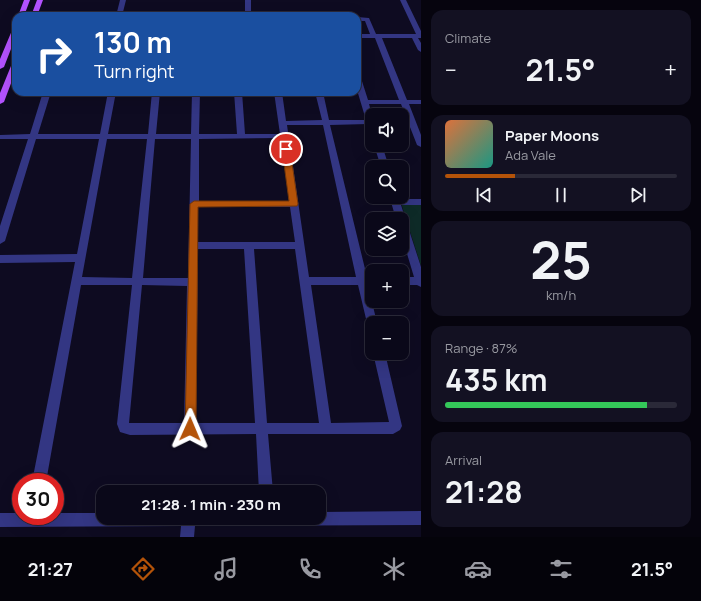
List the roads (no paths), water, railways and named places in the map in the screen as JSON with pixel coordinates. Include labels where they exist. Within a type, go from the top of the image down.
[{"type":"main road","points":[[22,12],[27,0]]},
{"type":"main road","points":[[36,12],[40,0]]},
{"type":"main road","points":[[0,67],[12,37]]},
{"type":"main road","points":[[0,102],[12,71]]},
{"type":"street","points":[[120,12],[123,0]]},
{"type":"street","points":[[248,0],[248,12]]},
{"type":"street","points":[[403,0],[418,36],[421,50]]},
{"type":"street","points":[[361,19],[367,19],[376,36],[421,145]]},
{"type":"street","points":[[361,36],[418,36]]},
{"type":"street","points":[[361,92],[366,108]]},
{"type":"street","points":[[0,241],[46,96]]},
{"type":"street","points":[[41,473],[111,96]]},
{"type":"street","points":[[156,96],[123,424],[124,428],[326,429],[395,427],[381,360]]},
{"type":"street","points":[[190,429],[196,96]]},
{"type":"street","points":[[238,96],[241,136]]},
{"type":"street","points":[[279,96],[326,429]]},
{"type":"street","points":[[320,96],[365,273]]},
{"type":"street","points":[[364,102],[421,102]]},
{"type":"street","points":[[282,123],[365,124]]},
{"type":"street","points":[[0,137],[284,136]]},
{"type":"street","points":[[409,201],[421,202]]},
{"type":"street","points":[[194,204],[294,204]]},
{"type":"street","points":[[409,243],[421,282],[409,281]]},
{"type":"street","points":[[194,246],[300,245]]},
{"type":"street","points":[[249,246],[265,485]]},
{"type":"street","points":[[0,259],[81,258]]},
{"type":"street","points":[[76,281],[193,282]]},
{"type":"street","points":[[305,281],[365,281]]},
{"type":"street","points":[[64,518],[96,518]]},
{"type":"street","points":[[326,518],[421,518]]},
{"type":"street","points":[[0,520],[12,519]]},
{"type":"street","points":[[188,525],[188,537]]}]
